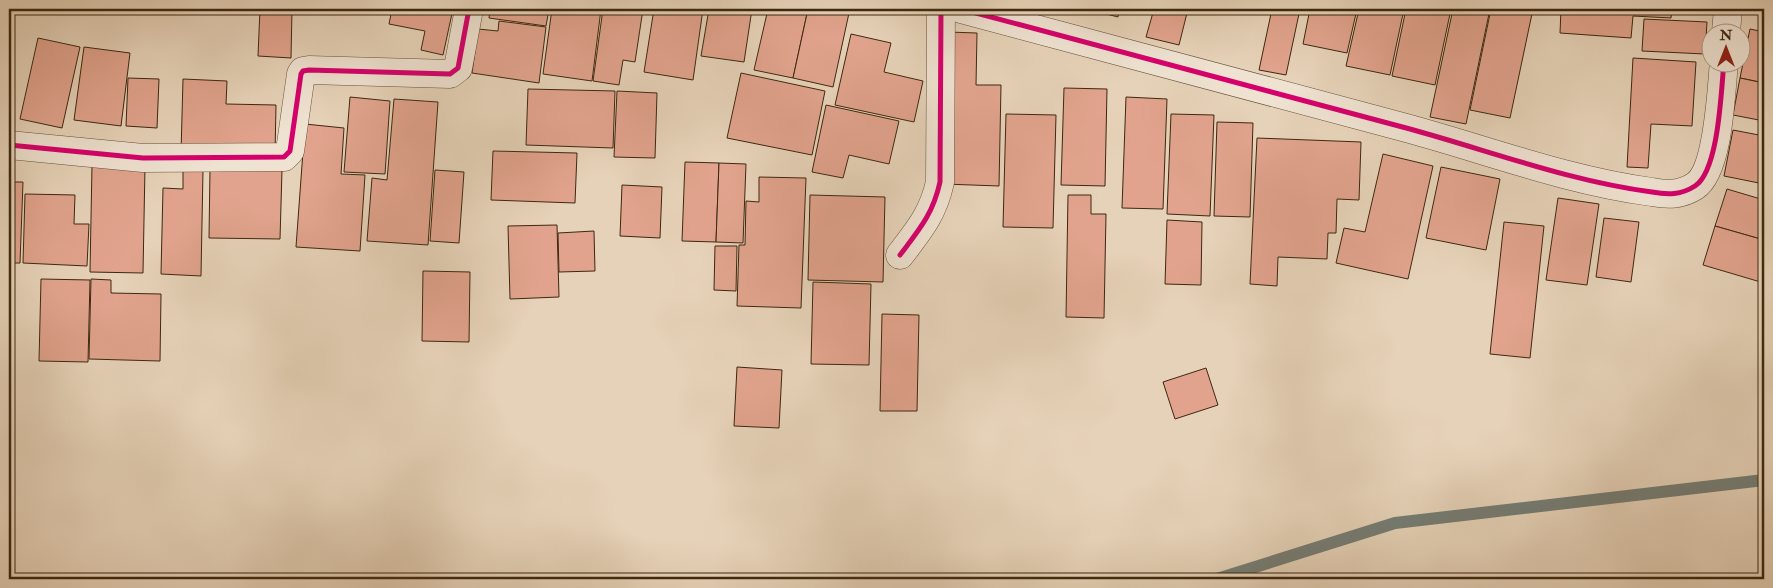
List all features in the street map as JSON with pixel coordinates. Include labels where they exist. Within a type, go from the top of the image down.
[{"type":"street","points":[[9,145],[143,158],[284,158],[290,151],[303,71],[450,74],[458,68],[469,9]]},
{"type":"street","points":[[900,255],[929,216],[936,201],[940,182],[941,9]]},
{"type":"street","points":[[960,9],[1412,130],[1593,182],[1653,193],[1676,195],[1697,185],[1711,164],[1718,126],[1723,72]]},
{"type":"street","points":[[1727,22],[1728,9]]},
{"type":"building","points":[[260,9],[292,9],[291,58],[258,56]]},
{"type":"building","points":[[392,9],[453,9],[443,55],[421,50],[425,31],[389,24]]},
{"type":"building","points":[[490,9],[549,9],[546,26],[489,18]]},
{"type":"building","points":[[552,9],[601,9],[592,81],[543,74]]},
{"type":"building","points":[[603,9],[643,9],[635,62],[623,60],[619,85],[593,81]]},
{"type":"building","points":[[654,9],[703,9],[693,80],[644,72]]},
{"type":"building","points":[[709,9],[752,9],[744,62],[701,56]]},
{"type":"building","points":[[768,9],[808,9],[793,78],[754,70]]},
{"type":"building","points":[[808,9],[830,9],[849,13],[833,87],[793,78]]},
{"type":"building","points":[[1087,9],[1120,9],[1118,17]]},
{"type":"building","points":[[1154,9],[1188,9],[1179,45],[1146,37]]},
{"type":"building","points":[[1272,9],[1300,9],[1286,75],[1259,70]]},
{"type":"building","points":[[1310,9],[1357,9],[1347,53],[1303,44]]},
{"type":"building","points":[[1359,9],[1404,9],[1390,75],[1346,66]]},
{"type":"building","points":[[1406,9],[1451,9],[1435,85],[1392,76]]},
{"type":"building","points":[[1453,9],[1490,9],[1466,124],[1430,117]]},
{"type":"building","points":[[1491,9],[1533,9],[1510,118],[1470,110]]},
{"type":"building","points":[[1561,9],[1672,9],[1671,18],[1633,16],[1631,38],[1560,33]]},
{"type":"building","points":[[1644,19],[1707,22],[1700,22],[1700,54],[1642,51]]},
{"type":"building","points":[[499,21],[546,27],[539,83],[472,73],[478,29],[498,31]]},
{"type":"building","points":[[1750,29],[1764,32],[1764,83],[1740,78],[1741,72],[1750,72]]},
{"type":"building","points":[[948,32],[977,33],[976,85],[1001,85],[999,186],[944,184]]},
{"type":"building","points":[[851,34],[891,43],[884,72],[923,81],[914,122],[835,105]]},
{"type":"building","points":[[38,38],[80,47],[62,128],[20,119]]},
{"type":"building","points":[[84,47],[130,53],[121,126],[74,120]]},
{"type":"building","points":[[1633,58],[1696,62],[1692,126],[1651,124],[1648,168],[1627,167]]},
{"type":"building","points":[[741,73],[825,91],[812,155],[727,138]]},
{"type":"building","points":[[128,78],[159,79],[157,128],[126,126]]},
{"type":"building","points":[[1740,78],[1764,83],[1764,121],[1733,115]]},
{"type":"building","points":[[183,79],[227,81],[226,104],[276,105],[275,155],[181,153]]},
{"type":"building","points":[[1064,88],[1107,89],[1105,186],[1061,185]]},
{"type":"building","points":[[528,89],[615,91],[613,148],[526,145]]},
{"type":"building","points":[[617,91],[657,93],[655,158],[614,157]]},
{"type":"building","points":[[350,97],[390,101],[385,174],[344,172]]},
{"type":"building","points":[[1126,97],[1167,99],[1163,209],[1122,208]]},
{"type":"building","points":[[394,99],[438,102],[428,245],[367,241],[372,178],[387,180]]},
{"type":"building","points":[[826,105],[899,121],[889,164],[849,155],[843,178],[812,172]]},
{"type":"building","points":[[1006,114],[1056,115],[1053,228],[1003,227]]},
{"type":"building","points":[[1171,114],[1214,115],[1210,216],[1167,214]]},
{"type":"building","points":[[1217,122],[1253,123],[1250,217],[1214,216]]},
{"type":"building","points":[[305,124],[344,128],[341,174],[365,175],[360,251],[296,247]]},
{"type":"building","points":[[1733,130],[1764,136],[1764,184],[1724,176]]},
{"type":"building","points":[[1257,138],[1361,142],[1359,200],[1337,199],[1336,233],[1328,233],[1327,259],[1278,257],[1277,286],[1250,284]]},
{"type":"building","points":[[493,151],[577,153],[575,203],[491,200]]},
{"type":"building","points":[[1383,154],[1433,166],[1408,279],[1336,263],[1344,228],[1365,232]]},
{"type":"building","points":[[685,162],[719,163],[716,242],[682,241]]},
{"type":"building","points":[[719,163],[746,164],[743,243],[716,242]]},
{"type":"building","points":[[92,165],[145,166],[143,273],[90,272]]},
{"type":"building","points":[[1441,167],[1500,179],[1486,250],[1426,238]]},
{"type":"building","points":[[210,169],[282,170],[280,239],[209,238]]},
{"type":"building","points":[[183,170],[203,170],[201,276],[161,274],[163,188],[183,189]]},
{"type":"building","points":[[435,170],[464,172],[459,243],[430,241]]},
{"type":"building","points":[[759,177],[806,178],[801,308],[737,306],[739,245],[745,245],[746,201],[759,202]]},
{"type":"building","points":[[9,182],[23,182],[20,263],[9,263]]},
{"type":"building","points":[[622,185],[662,187],[660,238],[620,236]]},
{"type":"building","points":[[1727,189],[1764,200],[1764,240],[1715,226]]},
{"type":"building","points":[[25,194],[75,195],[74,224],[89,224],[87,266],[23,263]]},
{"type":"building","points":[[810,195],[885,197],[883,282],[808,280]]},
{"type":"building","points":[[1068,195],[1091,195],[1091,214],[1106,214],[1104,318],[1066,317]]},
{"type":"building","points":[[1558,198],[1599,204],[1587,285],[1546,280]]},
{"type":"building","points":[[1604,218],[1639,222],[1631,282],[1596,277]]},
{"type":"building","points":[[1167,220],[1202,222],[1201,285],[1165,284]]},
{"type":"building","points":[[1504,222],[1544,226],[1530,358],[1490,354]]},
{"type":"building","points":[[557,225],[559,297],[510,299],[508,226]]},
{"type":"building","points":[[1715,226],[1764,240],[1764,283],[1703,265]]},
{"type":"building","points":[[594,231],[595,271],[559,272],[558,233]]},
{"type":"building","points":[[715,246],[737,246],[736,291],[714,290]]},
{"type":"building","points":[[423,271],[470,272],[469,342],[422,341]]},
{"type":"building","points":[[41,279],[90,280],[88,362],[39,361]]},
{"type":"building","points":[[91,279],[111,280],[111,293],[161,294],[160,361],[89,359]]},
{"type":"building","points":[[813,282],[871,284],[869,365],[811,364]]},
{"type":"building","points":[[882,314],[919,315],[917,411],[880,411]]},
{"type":"building","points":[[737,367],[782,370],[779,428],[734,426]]},
{"type":"building","points":[[1206,368],[1218,405],[1175,419],[1163,382]]},
{"type":"waterway","points":[[1217,579],[1395,523],[1764,480]]},
{"type":"cycle path","points":[[9,145],[143,158],[284,157],[290,151],[303,71],[450,74],[458,68],[469,9]]},
{"type":"cycle path","points":[[900,255],[929,213],[940,182],[941,9]]},
{"type":"cycle path","points":[[961,9],[1410,129],[1590,181],[1664,194],[1679,193],[1690,189],[1703,177],[1714,147],[1723,72]]}]
